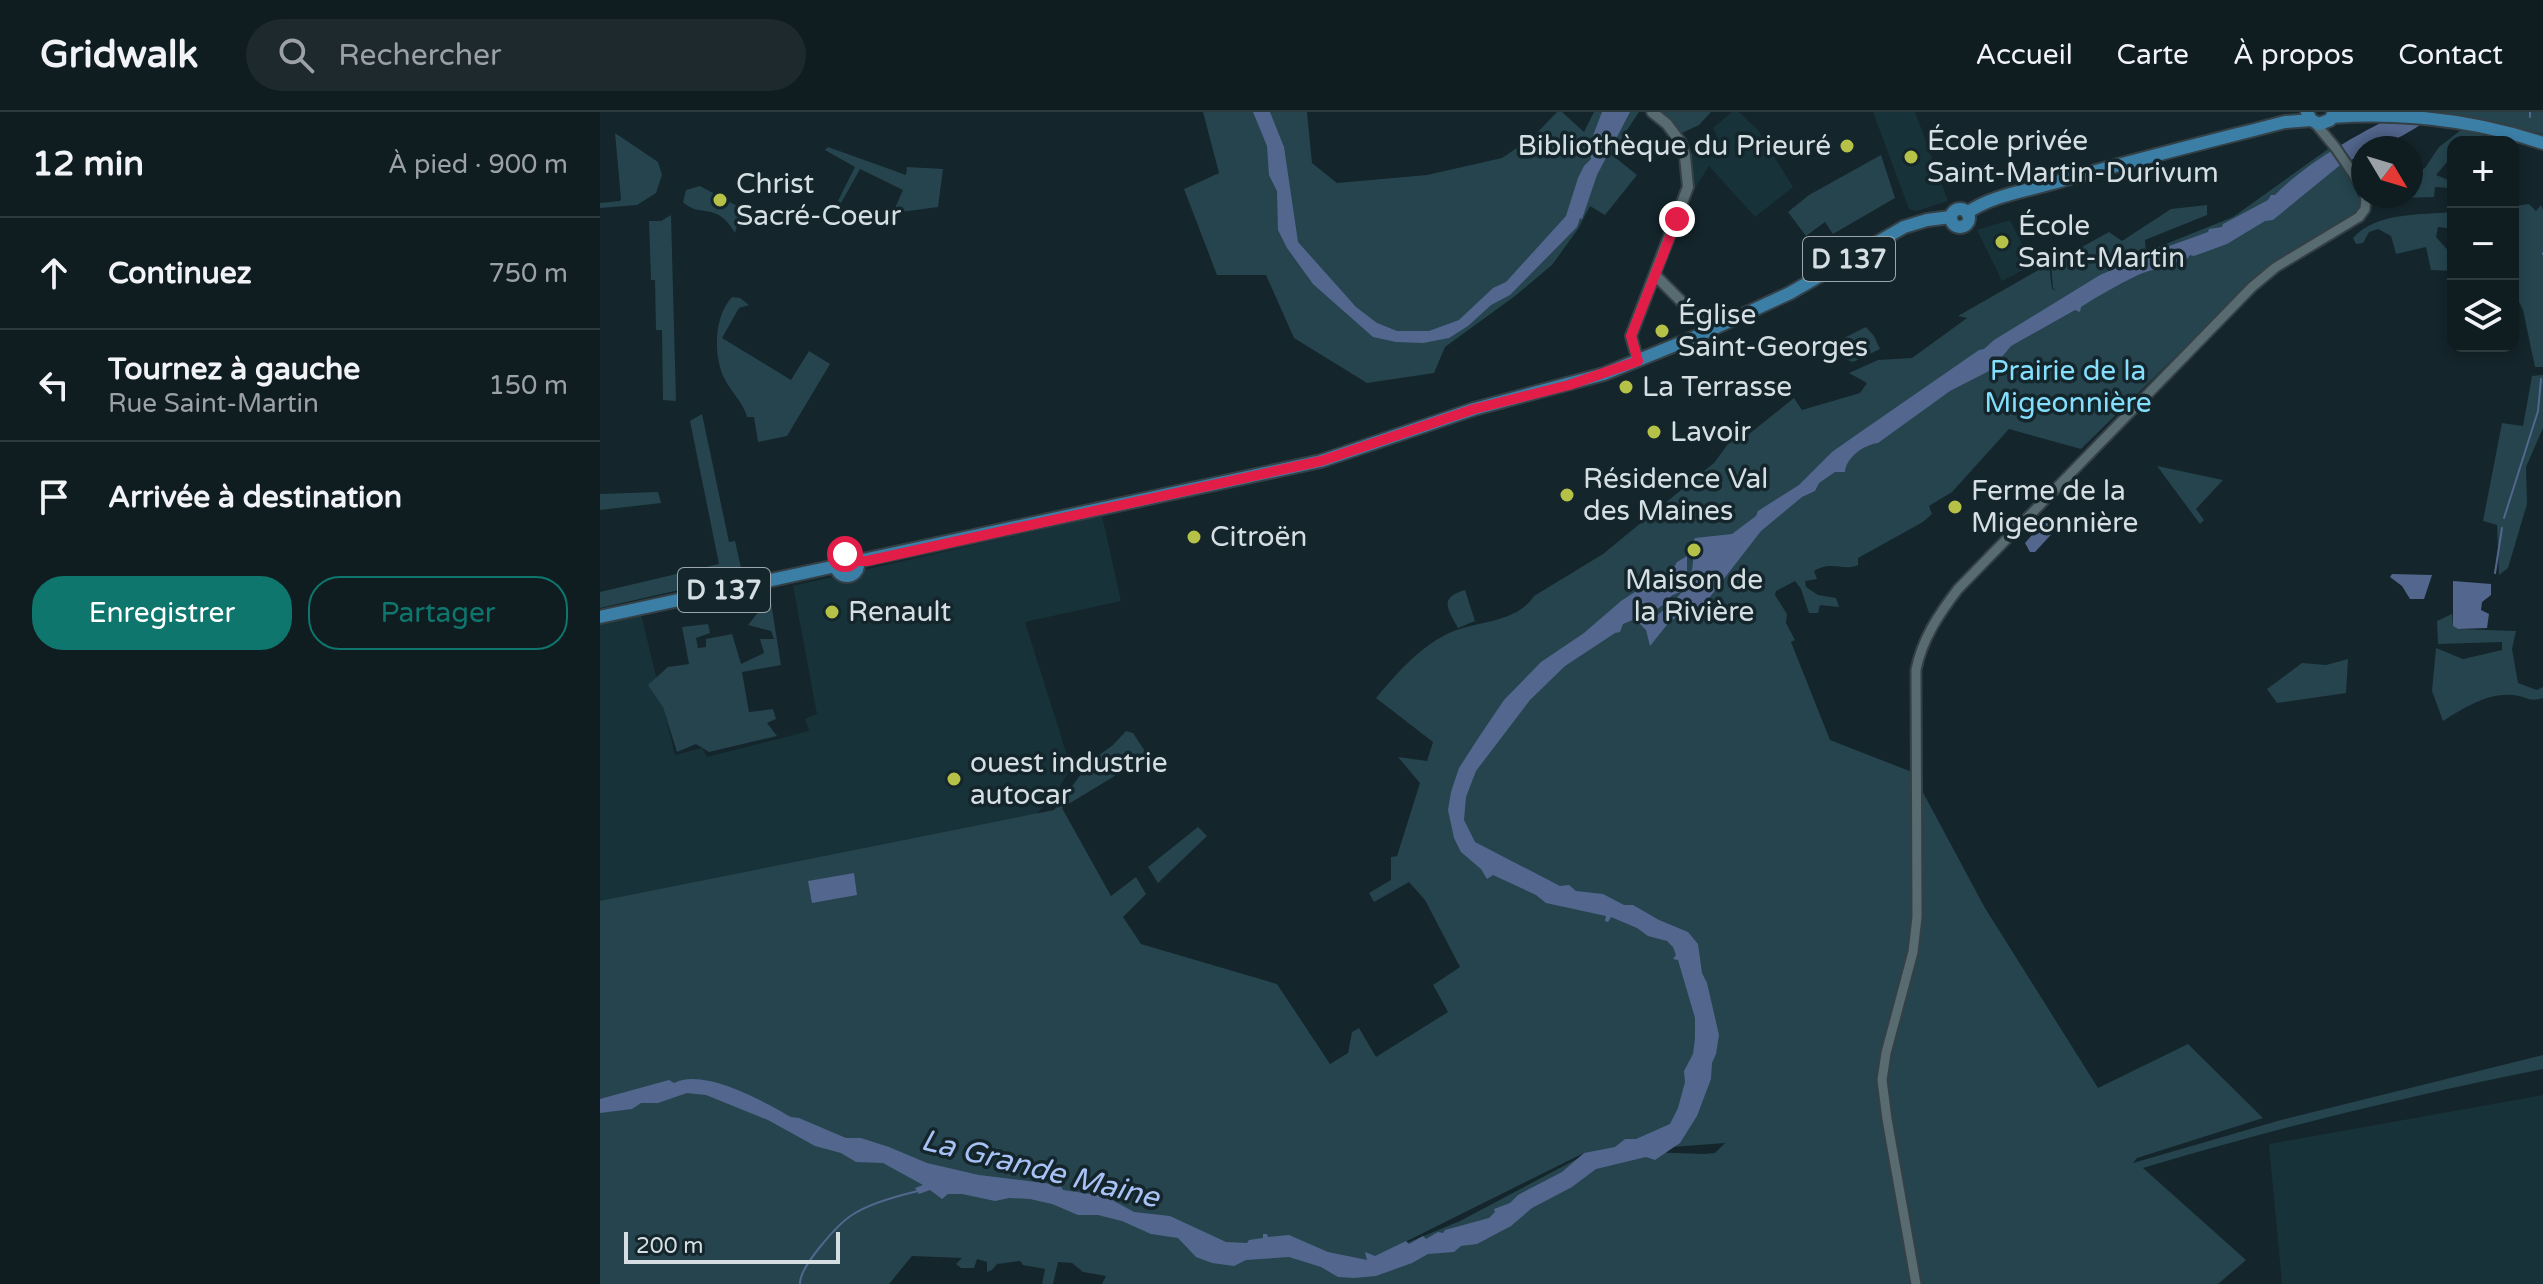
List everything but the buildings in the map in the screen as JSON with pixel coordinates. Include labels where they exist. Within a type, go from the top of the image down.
[{"type":"main road","points":[[1638,361],[1631,336],[1686,197],[1685,156],[1676,134],[1652,112]]},
{"type":"main road","points":[[2325,116],[2379,115],[2466,123],[2543,143]]},
{"type":"main road","name":"D 137","points":[[600,617],[836,566],[842,575],[850,576],[856,572],[858,561],[1321,461],[1474,409],[1569,385],[1638,361],[1790,293],[1895,231],[1927,220],[1951,217],[1959,210],[1967,213],[1975,206],[2000,198],[2285,122],[2325,116]]},
{"type":"main road","points":[[1655,275],[1696,316],[1704,333]]},
{"type":"street","points":[[2325,116],[2327,137],[2351,170]]},
{"type":"street","points":[[1916,1284],[1882,1080],[1917,917],[1916,670],[1922,647],[1947,603],[2262,278],[2354,221],[2364,208]]},
{"type":"shaded area","points":[[1732,112],[1739,112],[1758,130],[1793,187],[1755,217],[1709,166],[1693,192],[1690,155],[1717,136],[1713,128]]},
{"type":"shaded area","name":"École privée Saint-Martin-Durivum","points":[[1873,112],[1915,112],[1948,201],[1917,211],[1909,209]]},
{"type":"shaded area","name":"École Saint-Martin","points":[[2010,220],[2033,265],[2002,281],[1977,230]]},
{"type":"shaded area","points":[[1102,516],[1121,601],[1025,622],[1071,768],[1056,793],[1030,821],[600,902],[600,622],[641,614],[675,755],[702,748],[707,757],[809,731],[805,719],[817,714],[793,586]]},
{"type":"shaded area","points":[[2543,1095],[2543,1284],[2282,1284],[2269,1144]]},
{"type":"green space","points":[[1203,112],[1307,112],[1312,163],[1337,183],[1427,175],[1502,158],[1533,137],[1557,112],[1562,112],[1584,132],[1594,112],[1639,112],[1611,154],[1637,175],[1605,215],[1590,206],[1552,265],[1445,347],[1434,373],[1367,383],[1294,338],[1266,275],[1217,275],[1184,189],[1219,173]]},
{"type":"green space","points":[[1660,112],[1711,112],[1699,125],[1682,133]]},
{"type":"green space","points":[[2543,112],[2543,134],[2443,114]]},
{"type":"green space","points":[[2461,130],[2481,132],[2484,136],[2453,136]]},
{"type":"green space","points":[[615,133],[658,162],[662,175],[656,193],[637,205],[600,208],[600,203],[621,199]]},
{"type":"green space","points":[[2447,141],[2447,162],[2436,175],[2447,180],[2447,188],[2435,187],[2434,197],[2423,197],[2423,169]]},
{"type":"green space","points":[[828,147],[906,175],[907,167],[943,169],[938,207],[901,212],[895,208],[903,190],[860,169],[841,203],[838,201],[855,167],[825,150]]},
{"type":"green space","name":"Prairie de la Migeonnière","points":[[2328,149],[2351,182],[2351,208],[2358,208],[2354,217],[2263,271],[2081,449],[2009,429],[1952,492],[1929,506],[1932,514],[1923,522],[1858,558],[1858,565],[1827,566],[1814,571],[1817,579],[1805,581],[1806,587],[1818,595],[1836,598],[1839,607],[1820,605],[1818,613],[1809,613],[1795,581],[1776,591],[1795,640],[1791,642],[1830,740],[1912,772],[1985,908],[2098,1088],[2188,1044],[2263,1118],[2137,1158],[2133,1163],[2281,1120],[2543,1055],[2543,1069],[2342,1114],[2143,1168],[2246,1260],[2218,1284],[1102,1284],[1106,1276],[1083,1272],[1072,1263],[1058,1262],[1053,1284],[1042,1284],[1045,1269],[1023,1265],[1020,1261],[997,1264],[987,1272],[987,1262],[977,1259],[974,1268],[961,1268],[956,1264],[962,1258],[912,1256],[889,1284],[600,1284],[600,901],[1054,810],[1091,761],[1126,731],[1133,733],[1154,765],[1148,768],[1141,760],[1062,808],[1111,896],[1136,877],[1146,894],[1123,917],[1141,944],[1277,984],[1330,1064],[1348,1053],[1352,1032],[1359,1028],[1376,1057],[1448,1012],[1433,985],[1460,967],[1425,900],[1409,882],[1374,902],[1369,893],[1391,880],[1391,857],[1397,856],[1420,783],[1398,757],[1427,761],[1433,742],[1376,698],[1391,680],[1445,635],[1516,612],[1534,596],[1603,554],[1714,463],[1736,433],[1744,438],[1794,398],[1802,410],[1860,393],[1867,383],[1849,373],[1878,360],[1912,358],[1967,318],[1958,316],[2049,264],[2052,289],[2056,291],[2053,288],[2051,264],[2109,232],[2122,241],[2171,209],[2207,205],[2207,215],[2145,240],[2146,252],[2233,217]],"holes":[[[1725,1143],[1715,1153],[1704,1154],[1620,1151]],[[1584,1153],[1588,1153],[1460,1221],[1385,1252]]]},
{"type":"green space","points":[[1881,155],[1895,198],[1833,234],[1825,222],[1806,236],[1788,212],[1809,195]]},
{"type":"green space","points":[[700,186],[763,220],[739,218],[735,233],[715,213],[689,207],[683,202],[686,190]]},
{"type":"green space","points":[[2529,204],[2536,211],[2541,205],[2543,210],[2543,367],[2535,367],[2519,302],[2519,205]]},
{"type":"green space","points":[[2447,212],[2447,228],[2438,227],[2436,237],[2447,249],[2447,271],[2431,270],[2426,247],[2396,254],[2391,236],[2378,229],[2369,232],[2363,243],[2356,244],[2353,238],[2374,223]]},
{"type":"green space","points":[[671,215],[676,401],[663,400],[662,330],[656,330],[649,221],[661,221]]},
{"type":"green space","points":[[732,297],[740,298],[749,305],[739,308],[722,338],[791,380],[809,351],[830,364],[787,436],[758,442],[754,417],[747,417],[720,369],[717,336],[722,314]]},
{"type":"green space","points":[[1866,327],[1880,349],[1853,362],[1840,357],[1832,344]]},
{"type":"green space","points":[[2543,375],[2543,428],[2526,467],[2527,504],[2508,568],[2499,575],[2497,525],[2483,521],[2502,423],[2523,426],[2532,376]]},
{"type":"green space","points":[[702,414],[729,542],[735,541],[744,581],[724,585],[723,580],[600,608],[600,592],[719,564],[690,421]]},
{"type":"green space","points":[[2157,466],[2223,480],[2196,509],[2204,520],[2200,524]]},
{"type":"green space","points":[[658,492],[661,503],[600,510],[600,494]]},
{"type":"green space","points":[[769,590],[781,665],[742,672],[749,712],[773,709],[776,719],[767,723],[777,736],[709,752],[696,744],[677,752],[663,707],[648,685],[668,667],[689,664],[682,627],[708,624],[710,633],[696,638],[698,648],[706,647],[706,639],[732,634],[741,664],[764,653],[760,639],[774,639],[771,631],[748,625],[760,610],[726,609],[725,597]]},
{"type":"green space","points":[[1465,590],[1475,621],[1458,628],[1448,601]]},
{"type":"green space","points":[[2452,614],[2453,626],[2458,629],[2516,631],[2512,649],[2518,683],[2537,690],[2543,687],[2543,698],[2494,696],[2476,702],[2443,721],[2432,691],[2436,648],[2463,659],[2502,650],[2502,642],[2438,644],[2437,621]]},
{"type":"green space","points":[[2348,659],[2346,693],[2277,703],[2267,689],[2302,663],[2326,665]]},
{"type":"green space","points":[[1198,827],[1207,836],[1158,883],[1148,867]]},
{"type":"water","points":[[1253,112],[1270,112],[1284,147],[1298,242],[1356,307],[1377,323],[1397,331],[1429,331],[1459,320],[1493,288],[1506,282],[1566,216],[1578,178],[1591,159],[1589,146],[1602,112],[1630,112],[1597,175],[1577,227],[1510,295],[1491,305],[1449,338],[1423,343],[1373,337],[1313,284],[1278,230],[1277,191],[1269,175],[1267,146]]},
{"type":"water","points":[[2403,112],[2438,112],[2401,136],[2357,136]]},
{"type":"water","points":[[2351,139],[2351,160],[2339,166],[2273,220],[2265,221],[2227,244],[2148,271],[2108,290],[2081,307],[2080,312],[2075,310],[2011,346],[1991,370],[1950,391],[1878,443],[1861,449],[1848,462],[1845,472],[1835,472],[1819,483],[1815,491],[1802,497],[1761,531],[1706,602],[1670,621],[1650,646],[1646,630],[1635,619],[1623,624],[1620,632],[1565,666],[1530,700],[1476,771],[1466,797],[1464,820],[1475,842],[1560,886],[1569,885],[1576,891],[1603,894],[1624,905],[1633,905],[1688,932],[1698,944],[1702,973],[1719,1035],[1716,1054],[1711,1079],[1697,1116],[1680,1143],[1655,1160],[1646,1157],[1596,1169],[1572,1187],[1532,1208],[1511,1226],[1477,1244],[1461,1246],[1454,1252],[1428,1254],[1376,1276],[1354,1278],[1338,1277],[1321,1267],[1289,1257],[1246,1260],[1234,1266],[1212,1263],[1196,1257],[1178,1238],[1151,1234],[1122,1221],[1098,1215],[1078,1215],[1030,1199],[995,1201],[948,1194],[942,1199],[930,1190],[919,1194],[915,1188],[923,1185],[883,1163],[856,1162],[841,1153],[815,1146],[768,1120],[706,1095],[687,1093],[658,1103],[641,1103],[632,1109],[600,1113],[600,1099],[669,1080],[674,1083],[701,1079],[734,1088],[791,1117],[846,1138],[861,1138],[927,1163],[979,1175],[1060,1185],[1063,1190],[1105,1196],[1134,1212],[1170,1216],[1226,1242],[1247,1243],[1263,1238],[1263,1234],[1268,1237],[1289,1235],[1328,1252],[1367,1260],[1365,1252],[1375,1256],[1406,1241],[1409,1244],[1423,1236],[1426,1239],[1438,1232],[1489,1218],[1494,1209],[1562,1172],[1584,1153],[1615,1147],[1625,1139],[1636,1139],[1670,1124],[1678,1108],[1685,1082],[1684,1071],[1693,1054],[1695,1038],[1695,1018],[1678,960],[1673,959],[1676,955],[1673,947],[1667,941],[1648,936],[1611,917],[1608,922],[1605,921],[1606,916],[1546,903],[1536,895],[1493,875],[1487,879],[1481,869],[1461,852],[1454,838],[1448,810],[1459,768],[1504,700],[1541,662],[1584,633],[1621,601],[1669,576],[1677,562],[1687,556],[1687,579],[1664,604],[1644,619],[1647,623],[1672,603],[1685,587],[1693,558],[1700,555],[1698,546],[1693,542],[1695,538],[1732,534],[1756,516],[1758,511],[1799,485],[1832,452],[1994,340],[2100,275],[2209,229],[2222,227],[2268,200],[2302,171]]},
{"type":"water","points":[[2047,518],[2053,519],[2058,527],[2035,552],[2030,552],[2025,543]]},
{"type":"water","points":[[2392,574],[2432,575],[2424,599],[2410,599],[2402,586],[2390,577]]},
{"type":"water","points":[[2453,581],[2491,584],[2491,595],[2482,602],[2481,610],[2489,614],[2487,628],[2458,629],[2453,626]]},
{"type":"water","points":[[854,873],[857,895],[812,903],[808,881]]},
{"type":"waterway","points":[[2530,112],[2530,117]]},
{"type":"waterway","points":[[2504,518],[2538,411],[2541,379]]},
{"type":"waterway","points":[[2495,573],[2502,528]]},
{"type":"waterway","name":"La Grande Maine","points":[[1667,591],[1706,575]]},
{"type":"waterway","points":[[800,1284],[812,1257],[846,1220],[875,1203],[918,1191]]},
{"type":"place","name":"Bibliothèque du Prieuré","points":[[1847,146]]},
{"type":"place","name":"École privée Saint-Martin-Durivum","points":[[1911,157]]},
{"type":"place","name":"Christ Sacré-Coeur","points":[[720,200]]},
{"type":"place","name":"École Saint-Martin","points":[[2002,242]]},
{"type":"place","name":"Église Saint-Georges","points":[[1662,331]]},
{"type":"place","name":"La Terrasse","points":[[1626,387]]},
{"type":"place","name":"Lavoir","points":[[1654,432]]},
{"type":"place","name":"Résidence Val des Maines","points":[[1567,495]]},
{"type":"place","name":"Ferme de la Migeonnière","points":[[1955,507]]},
{"type":"place","name":"Citroën","points":[[1194,537]]},
{"type":"place","name":"Maison de la Rivière","points":[[1694,550]]},
{"type":"place","name":"Renault","points":[[832,612]]},
{"type":"place","name":"ouest industrie autocar","points":[[954,779]]},
{"type":"route","points":[[845,554],[851,554],[858,561],[867,561],[1321,461],[1474,409],[1569,385],[1638,361],[1631,336],[1677,219]]}]
